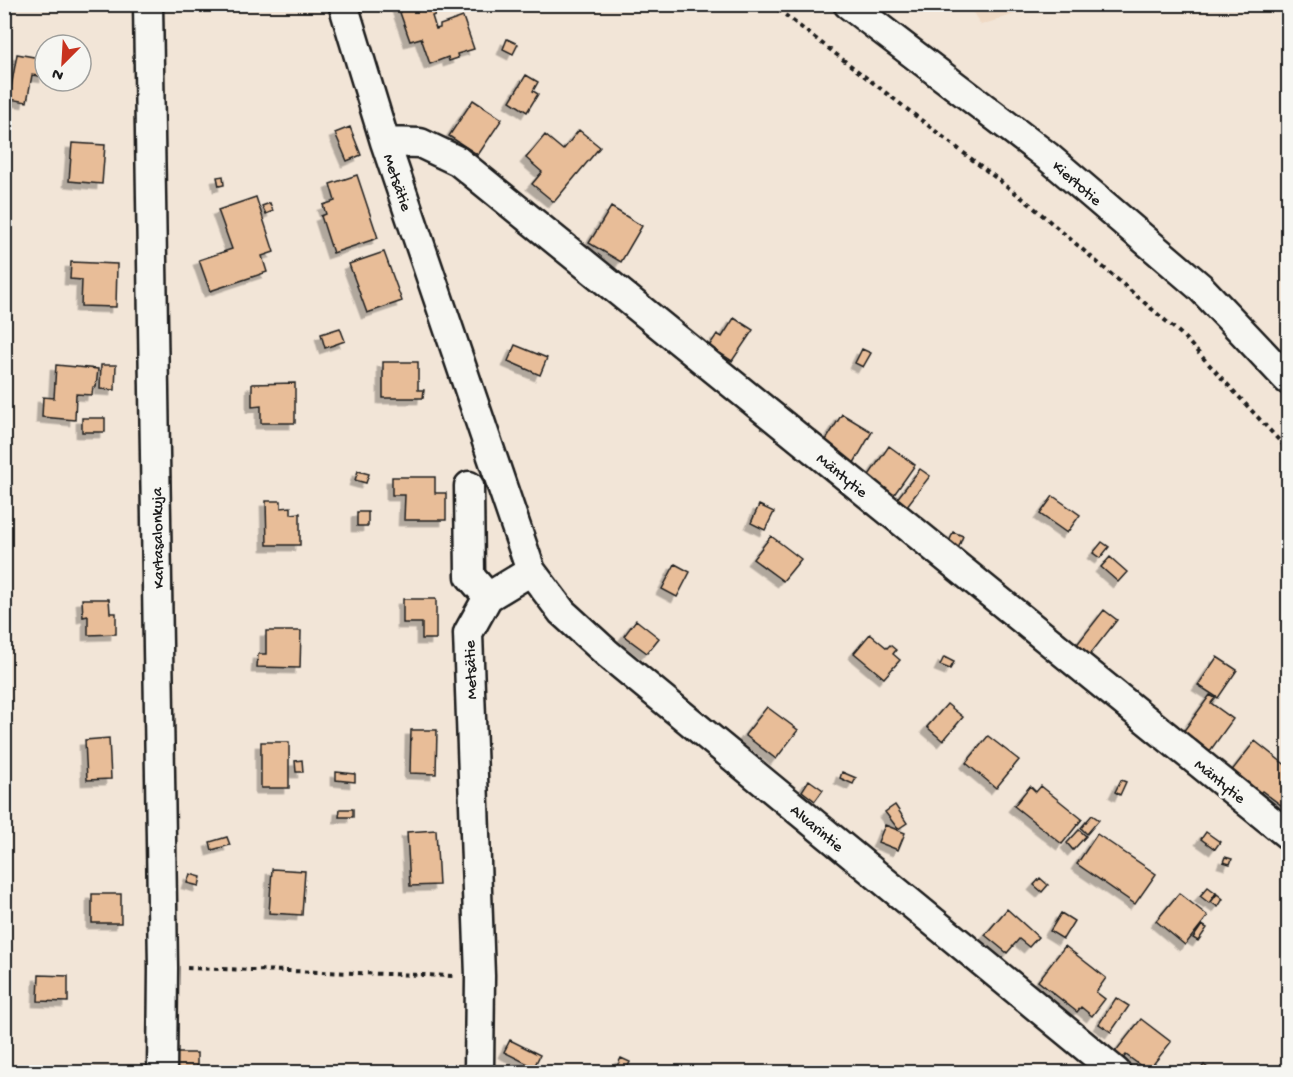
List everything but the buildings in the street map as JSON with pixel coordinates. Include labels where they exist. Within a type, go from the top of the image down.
[{"type":"street","name":"Kartasalonkuja","points":[[148,4],[163,968],[162,1072]]},
{"type":"street","name":"Metsätie","points":[[343,4],[385,142],[531,571],[488,597],[468,633],[480,976],[479,1072]]},
{"type":"street","name":"Kiertotie","points":[[848,4],[1047,156],[1200,287],[1288,380]]},
{"type":"street","name":"Mäntytie","points":[[385,142],[420,143],[458,161],[1288,835]]},
{"type":"street","points":[[469,486],[470,576],[488,597]]},
{"type":"street","name":"Alvarintie","points":[[531,571],[562,612],[608,654],[1116,1072]]},
{"type":"path","points":[[771,4],[1061,230],[1181,334],[1288,450]]},
{"type":"path","points":[[163,968],[480,976]]},
{"type":"shaded area","points":[[968,5],[1043,5],[981,25]]}]
